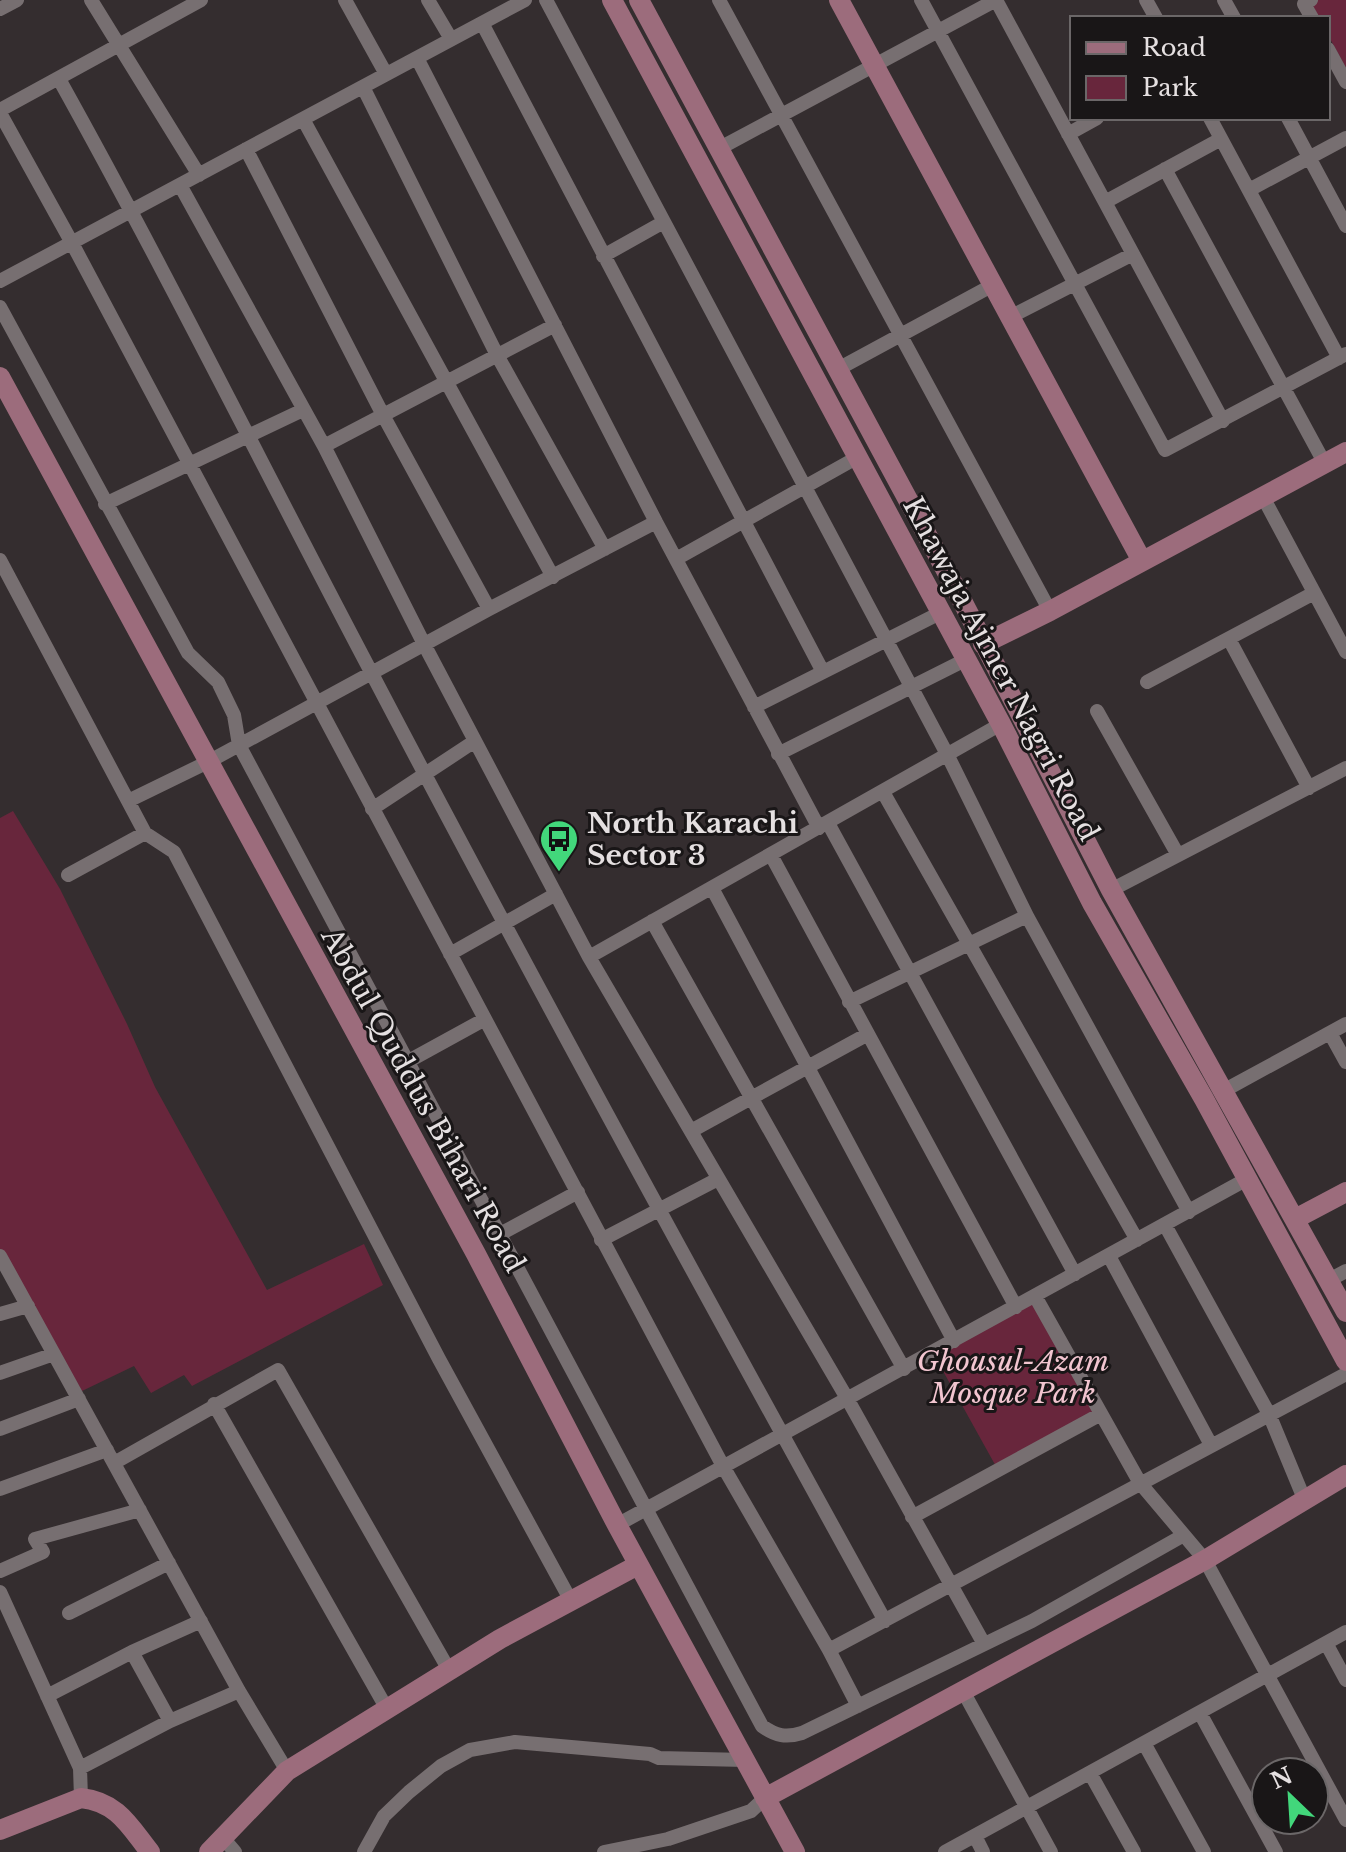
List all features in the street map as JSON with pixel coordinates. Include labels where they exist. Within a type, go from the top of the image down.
[{"type":"main road","name":"Khawaja Ajmer Nagri Road","points":[[612,0],[1001,724],[1092,903],[1346,1361]]},
{"type":"main road","name":"Khawaja Ajmer Nagri Road","points":[[639,0],[838,369],[1111,890],[1295,1219],[1338,1275],[1346,1312]]},
{"type":"main road","points":[[839,0],[1142,561]]},
{"type":"main road","name":"Abdul Quddus Bihari Road","points":[[0,377],[476,1254],[638,1565],[795,1852]]},
{"type":"main road","points":[[983,644],[1346,452]]},
{"type":"main road","points":[[887,511],[908,501]]},
{"type":"main road","points":[[1025,772],[1045,761]]},
{"type":"main road","points":[[1295,1219],[1346,1192]]},
{"type":"main road","points":[[765,1798],[1205,1560],[1342,1479]]},
{"type":"main road","points":[[223,1848],[287,1771],[500,1639],[638,1565]]},
{"type":"main road","points":[[0,1830],[81,1798],[92,1800],[121,1815],[150,1852]]},
{"type":"street","points":[[0,9],[17,0]]},
{"type":"street","points":[[91,0],[199,175]]},
{"type":"street","points":[[201,0],[0,112],[601,1240],[724,1468],[858,1706]]},
{"type":"street","points":[[345,0],[386,74]]},
{"type":"street","points":[[428,0],[451,39]]},
{"type":"street","points":[[0,281],[482,23],[504,5],[525,0]]},
{"type":"street","points":[[546,0],[948,756],[1027,916],[1189,1212]]},
{"type":"street","points":[[719,0],[1050,611]]},
{"type":"street","points":[[921,0],[1165,450],[1343,356],[1211,120]]},
{"type":"street","points":[[720,148],[996,0],[1223,421]]},
{"type":"street","points":[[482,23],[823,672]]},
{"type":"street","points":[[1330,53],[1346,82]]},
{"type":"street","points":[[417,58],[778,754],[910,972],[1075,1274]]},
{"type":"street","points":[[59,79],[132,210],[372,674],[659,1209],[885,1621]]},
{"type":"street","points":[[363,87],[497,355],[605,549]]},
{"type":"street","points":[[303,119],[553,577]]},
{"type":"street","points":[[1068,134],[1093,120]]},
{"type":"street","points":[[1289,120],[1346,226]]},
{"type":"street","points":[[1249,190],[1346,138]]},
{"type":"street","points":[[1105,202],[1221,139]]},
{"type":"street","points":[[246,149],[383,415],[489,609]]},
{"type":"street","points":[[1165,169],[1325,464]]},
{"type":"street","points":[[180,185],[324,446],[425,646],[589,957],[848,1400],[984,1644]]},
{"type":"street","points":[[603,256],[662,223]]},
{"type":"street","points":[[1010,317],[1133,254]]},
{"type":"street","points":[[838,369],[993,285]]},
{"type":"street","points":[[0,307],[188,653],[218,682],[234,715],[239,745],[405,1063],[500,1234],[762,1726],[787,1737],[802,1733],[1032,1621],[1184,1535]]},
{"type":"street","points":[[324,446],[555,325]]},
{"type":"street","points":[[105,504],[303,410]]},
{"type":"street","points":[[676,559],[858,457]]},
{"type":"street","points":[[1263,497],[1346,652]]},
{"type":"street","points":[[128,801],[208,762],[656,522]]},
{"type":"street","points":[[0,560],[145,833],[174,852],[439,1359],[571,1601]]},
{"type":"street","points":[[1147,682],[1314,593]]},
{"type":"street","points":[[754,707],[940,613]]},
{"type":"street","points":[[1229,639],[1309,788]]},
{"type":"street","points":[[778,754],[965,660]]},
{"type":"street","points":[[1097,711],[1178,855]]},
{"type":"street","points":[[589,957],[1001,724]]},
{"type":"street","points":[[372,809],[475,741]]},
{"type":"street","points":[[1111,890],[1309,788],[1344,775]]},
{"type":"street","points":[[883,792],[1137,1240]]},
{"type":"street","points":[[68,875],[145,833]]},
{"type":"street","points":[[771,855],[1016,1307]]},
{"type":"street","points":[[712,888],[954,1341]]},
{"type":"street","points":[[450,954],[556,894]]},
{"type":"street","points":[[849,1002],[1027,916]]},
{"type":"street","points":[[652,921],[904,1369]]},
{"type":"street","points":[[405,1063],[485,1019]]},
{"type":"street","points":[[1225,1090],[1346,1024]]},
{"type":"street","points":[[1330,1033],[1346,1062]]},
{"type":"street","points":[[691,1131],[868,1034]]},
{"type":"street","points":[[601,1240],[718,1179]]},
{"type":"street","points":[[617,1525],[1247,1179]]},
{"type":"street","points":[[500,1234],[578,1192]]},
{"type":"street","points":[[1165,1225],[1269,1414],[1305,1501]]},
{"type":"street","points":[[0,1256],[239,1691],[287,1771]]},
{"type":"street","points":[[1109,1256],[1211,1445]]},
{"type":"street","points":[[1035,1296],[1140,1483],[1205,1560],[1346,1820]]},
{"type":"street","points":[[0,1314],[28,1306]]},
{"type":"street","points":[[0,1373],[54,1354]]},
{"type":"street","points":[[0,1489],[111,1456],[278,1370],[449,1670]]},
{"type":"street","points":[[829,1650],[1346,1374]]},
{"type":"street","points":[[0,1429],[79,1399]]},
{"type":"street","points":[[214,1404],[387,1709]]},
{"type":"street","points":[[912,1517],[1101,1414]]},
{"type":"street","points":[[0,1571],[43,1552],[35,1539],[140,1510]]},
{"type":"street","points":[[69,1613],[169,1563]]},
{"type":"street","points":[[0,1592],[80,1768],[81,1798]]},
{"type":"street","points":[[47,1696],[201,1621]]},
{"type":"street","points":[[945,1852],[1346,1632]]},
{"type":"street","points":[[1326,1643],[1346,1680]]},
{"type":"street","points":[[132,1652],[170,1721]]},
{"type":"street","points":[[80,1768],[170,1721],[239,1691]]},
{"type":"street","points":[[963,1691],[1051,1852]]},
{"type":"street","points":[[1200,1713],[1276,1852]]},
{"type":"street","points":[[364,1852],[384,1816],[400,1800],[441,1766],[470,1750],[515,1742],[650,1754],[659,1758],[745,1760]]},
{"type":"street","points":[[1144,1743],[1204,1852]]},
{"type":"street","points":[[1090,1773],[1134,1852]]},
{"type":"street","points":[[604,1852],[668,1839],[751,1811],[765,1798]]},
{"type":"street","points":[[975,1836],[983,1852]]},
{"type":"green space","points":[[1346,0],[1346,68],[1330,39],[1330,16],[1318,16],[1311,2]]},
{"type":"green space","points":[[13,811],[60,889],[155,1087],[267,1290],[364,1244],[383,1285],[192,1386],[184,1375],[151,1393],[134,1366],[82,1391],[0,1253],[0,818]]},
{"type":"green space","name":"Ghousul-Azam Mosque Park","points":[[1035,1296],[1101,1414],[998,1470],[933,1353]]},
{"type":"place","name":"North Karachi Sector 3","points":[[559,873]]}]
